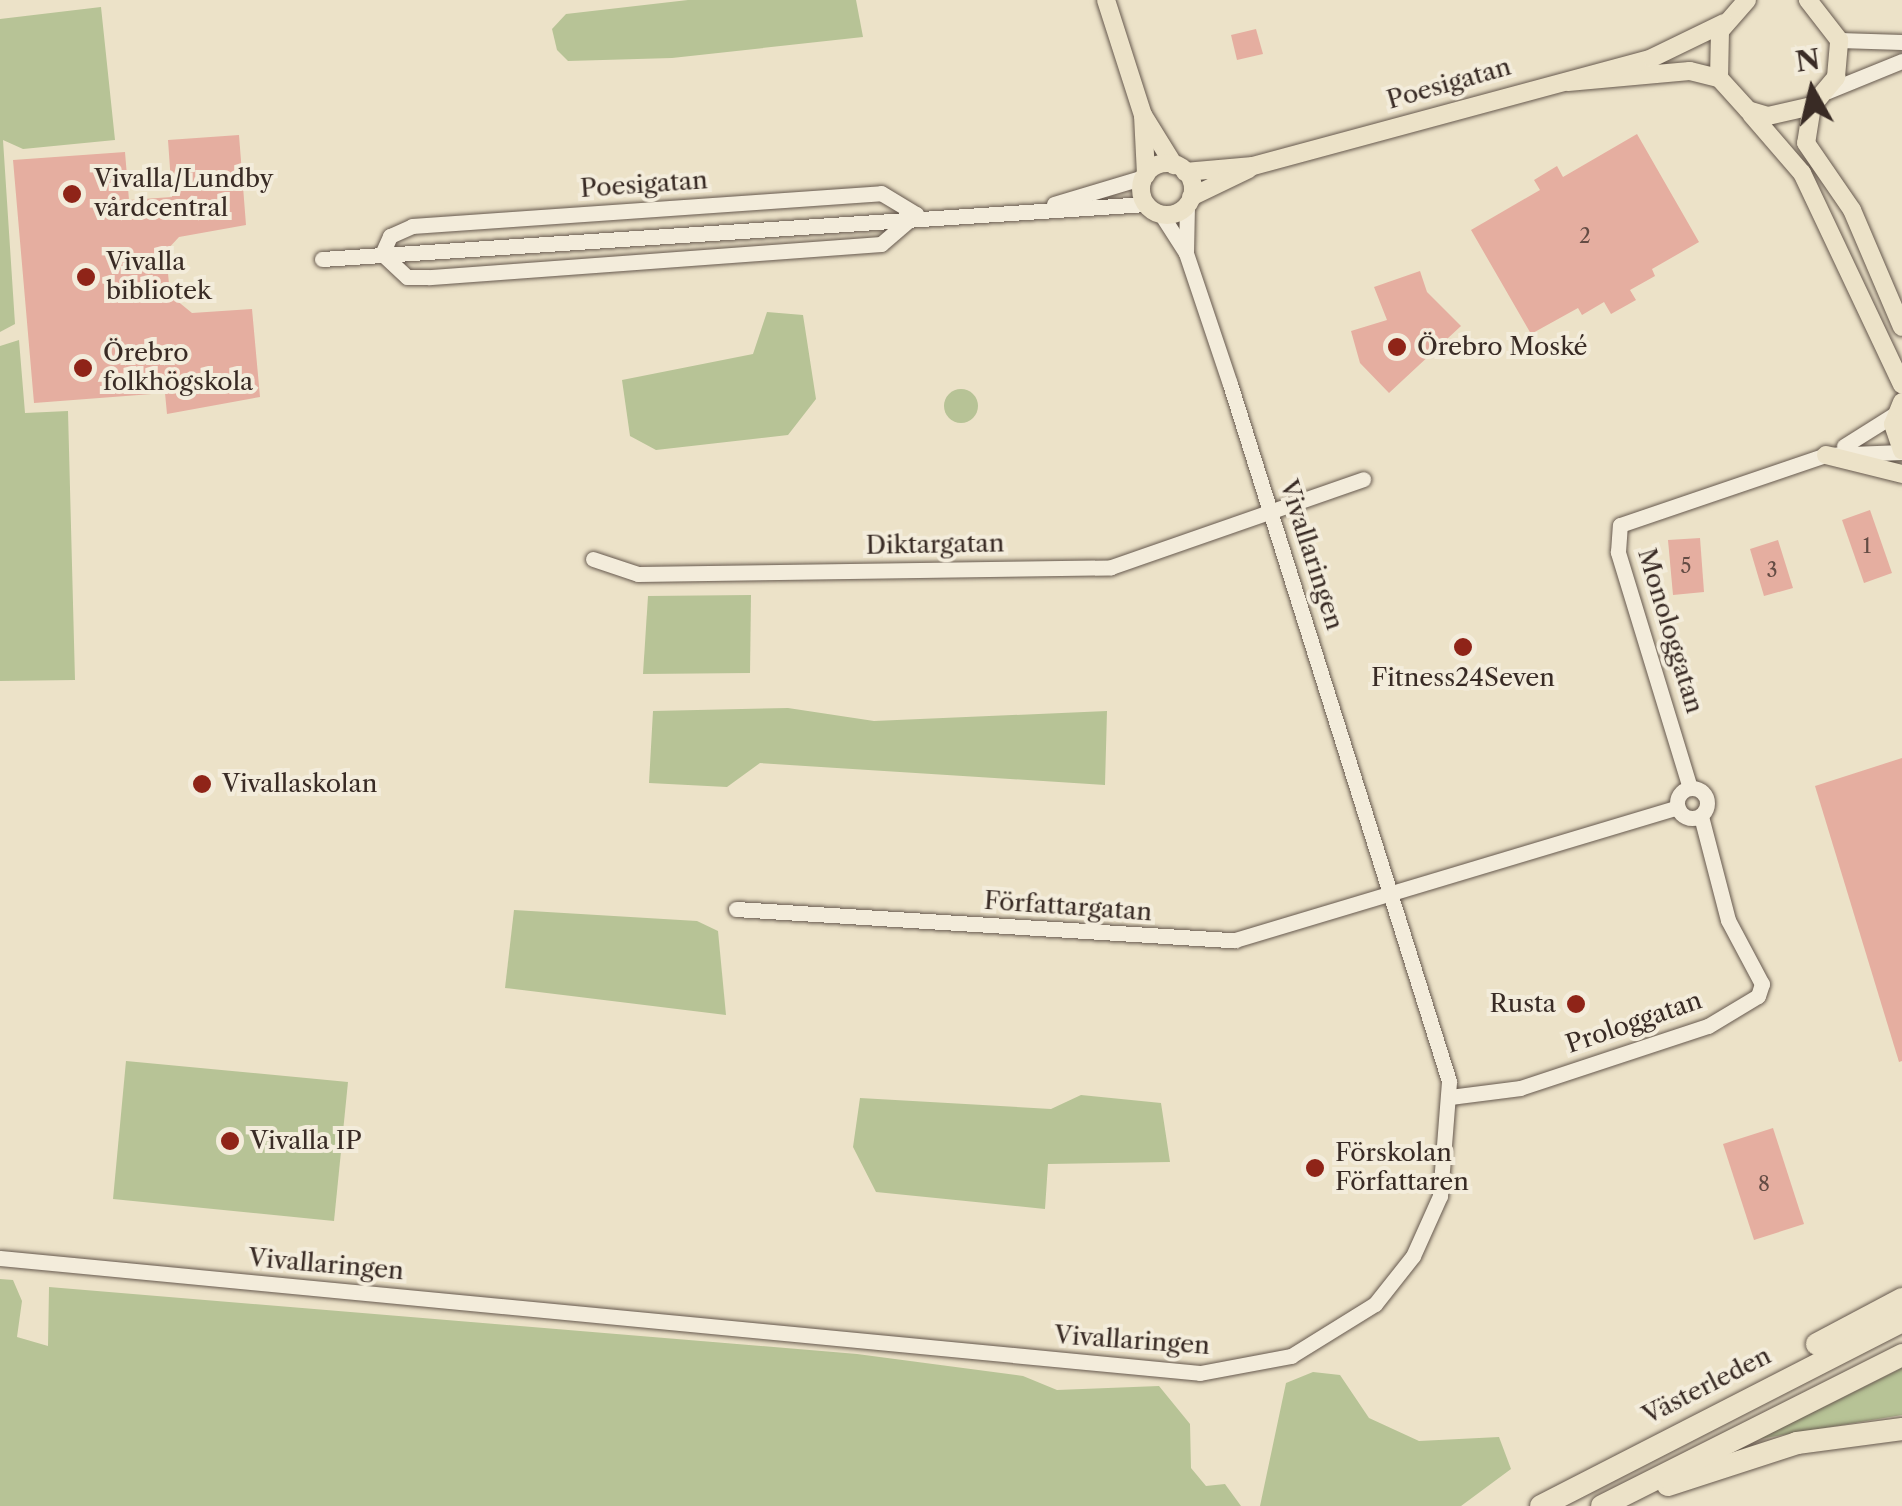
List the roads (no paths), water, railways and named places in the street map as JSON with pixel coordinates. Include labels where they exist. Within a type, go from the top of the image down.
[{"type":"highway","points":[[1709,1417],[1734,1388],[1902,1299]]},
{"type":"highway","name":"Västerleden","points":[[1541,1506],[1902,1321]]},
{"type":"highway","points":[[1602,1506],[1902,1355]]},
{"type":"highway","points":[[1649,1481],[1661,1487],[1798,1442],[1902,1429]]},
{"type":"main road","points":[[1106,0],[1143,116],[1145,176],[1154,209]]},
{"type":"main road","name":"Poesigatan","points":[[1154,209],[1189,201],[1253,166],[1543,84],[1652,58],[1747,0]]},
{"type":"main road","points":[[1748,110],[1789,116],[1812,106],[1828,91],[1838,40],[1808,0]]},
{"type":"main road","points":[[1730,12],[1719,78],[1802,173],[1902,385]]},
{"type":"main road","name":"Poesigatan","points":[[1543,84],[1690,70],[1719,78]]},
{"type":"main road","points":[[1812,106],[1806,143],[1852,210],[1902,327]]},
{"type":"main road","points":[[1143,116],[1180,168],[1189,201]]},
{"type":"main road","name":"Poesigatan","points":[[1145,176],[1180,168],[1253,166]]},
{"type":"main road","points":[[1902,394],[1902,451]]},
{"type":"main road","points":[[1826,455],[1902,474]]},
{"type":"street","points":[[1838,40],[1902,42]]},
{"type":"street","points":[[1828,91],[1902,61]]},
{"type":"street","name":"Poesigatan","points":[[1054,204],[1145,176]]},
{"type":"street","name":"Poesigatan","points":[[382,254],[390,236],[412,226],[881,193],[916,214]]},
{"type":"street","name":"Vivallaringen","points":[[1186,253],[1189,201]]},
{"type":"street","name":"Poesigatan","points":[[322,259],[1054,204],[1154,209]]},
{"type":"street","name":"Vivallaringen","points":[[7,1259],[1222,1373],[1244,1370],[1323,1342],[1396,1281],[1440,1196],[1450,1096],[1392,894],[1186,253],[1154,209]]},
{"type":"street","points":[[382,254],[407,277],[428,277],[880,244],[916,214]]},
{"type":"street","name":"Monologgatan","points":[[1690,788],[1618,529],[1826,455],[1900,406]]},
{"type":"street","name":"Monologgatan","points":[[1826,455],[1902,451]]},
{"type":"street","name":"Diktargatan","points":[[593,559],[638,574],[1096,568],[1272,515],[1363,479]]},
{"type":"street","points":[[1392,894],[1678,808],[1701,816],[1706,796],[1690,788],[1678,808]]},
{"type":"street","name":"Prologgatan","points":[[1450,1096],[1504,1094],[1708,1026],[1758,996],[1762,984],[1728,920],[1701,816]]},
{"type":"street","name":"Författargatan","points":[[736,909],[1217,941],[1392,894]]},
{"type":"place","name":"Vivalla/Lundby vårdcentral","points":[[72,194]]},
{"type":"place","name":"Vivalla bibliotek","points":[[86,277]]},
{"type":"place","name":"Örebro Moské","points":[[1397,347]]},
{"type":"place","name":"Örebro folkhögskola","points":[[83,368]]},
{"type":"place","name":"Fitness24Seven","points":[[1463,647]]},
{"type":"place","name":"Vivallaskolan","points":[[202,784]]},
{"type":"place","name":"Rusta","points":[[1576,1004]]},
{"type":"place","name":"Vivalla IP","points":[[230,1141]]},
{"type":"place","name":"Förskolan Författaren","points":[[1315,1168]]}]
